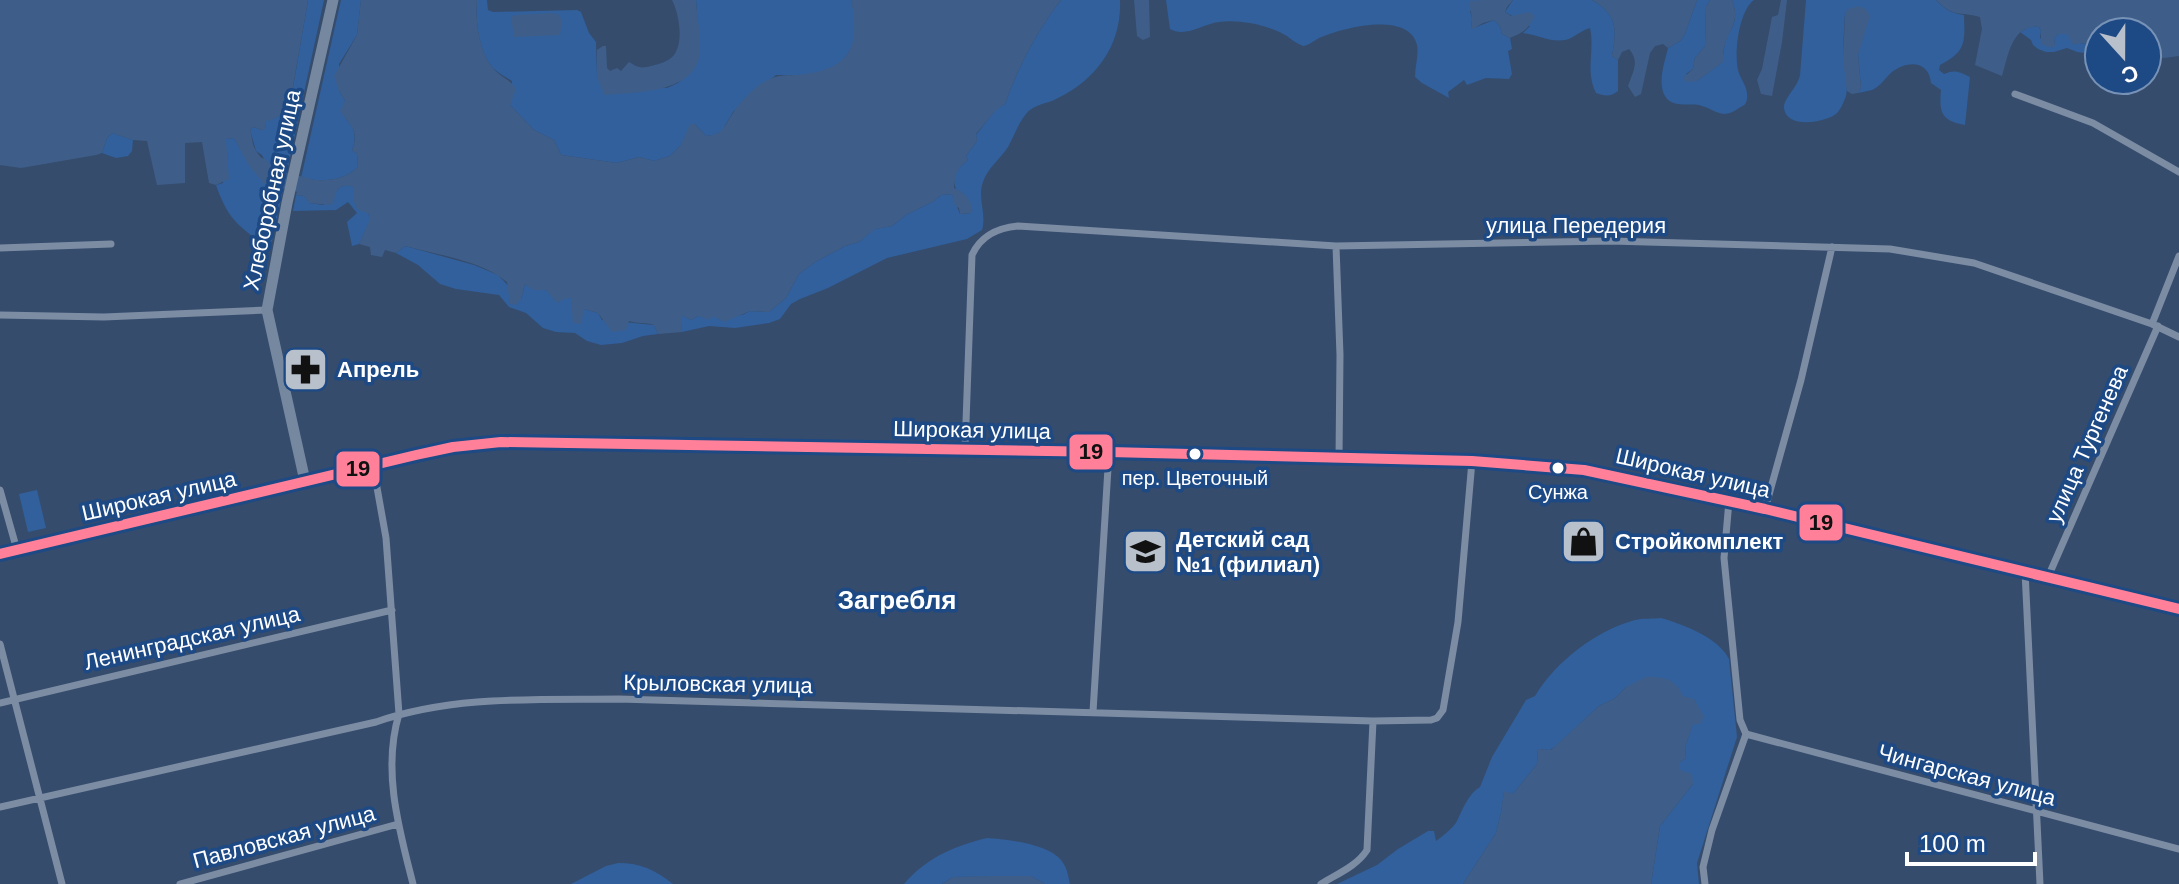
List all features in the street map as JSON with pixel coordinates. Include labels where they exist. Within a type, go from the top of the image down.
[{"type":"street","name":"Хлеборобная улица","points":[[305,481],[267,310],[287,203],[333,0]]},
{"type":"street","points":[[2015,94],[2093,123],[2179,172]]},
{"type":"street","name":"улица Передерия","points":[[965,450],[972,255],[976,245],[989,234],[1018,226],[1336,246],[1611,241],[1890,249],[1974,263],[2155,325],[2179,337]]},
{"type":"street","points":[[0,248],[111,244]]},
{"type":"street","points":[[1336,246],[1340,355],[1339,458]]},
{"type":"street","points":[[1765,509],[1801,380],[1832,247]]},
{"type":"street","name":"улица Тургенева","points":[[2048,577],[2155,325],[2179,256]]},
{"type":"street","points":[[0,315],[104,317],[267,310]]},
{"type":"street","name":"Широкая улица","points":[[0,554],[453,447],[501,442],[1472,461],[1584,470],[1765,509],[2179,609]]},
{"type":"street","points":[[1093,712],[1109,452]]},
{"type":"street","name":"Крыловская улица","points":[[0,807],[376,722],[429,707],[469,703],[605,699],[1420,722],[1437,718],[1443,710],[1458,622],[1472,461]]},
{"type":"street","points":[[373,465],[386,538],[392,610],[399,714],[392,759],[398,824],[413,884]]},
{"type":"street","points":[[0,490],[17,550]]},
{"type":"street","points":[[1705,884],[1703,867],[1712,830],[1746,734],[1740,720],[1724,558],[1729,501]]},
{"type":"street","points":[[2025,571],[2040,884]]},
{"type":"street","name":"Ленинградская улица","points":[[0,703],[392,610]]},
{"type":"street","points":[[0,644],[62,884]]},
{"type":"street","points":[[1321,884],[1365,855],[1367,850],[1373,721]]},
{"type":"street","name":"Чингарская улица","points":[[1746,734],[2179,849]]},
{"type":"street","name":"Павловская улица","points":[[180,884],[398,824]]},
{"type":"shaded area","points":[[0,0],[308,0],[290,104],[279,116],[265,121],[266,129],[253,127],[250,130],[255,149],[272,169],[278,187],[257,175],[234,138],[226,139],[229,179],[216,185],[209,183],[202,142],[185,143],[185,183],[157,185],[147,141],[112,133],[102,153],[96,155],[21,168],[0,165]]},
{"type":"shaded area","points":[[308,0],[324,0],[272,241],[266,244],[233,218],[216,185],[223,183],[225,139],[234,138],[260,177],[272,187],[278,187],[262,155],[256,151],[250,130],[253,127],[266,128],[264,121],[290,105]]},
{"type":"shaded area","points":[[341,0],[361,0],[357,35],[339,64],[339,91],[345,101],[346,119],[354,133],[352,150],[357,154],[358,167],[345,176],[331,180],[301,178]]},
{"type":"shaded area","points":[[361,0],[477,0],[477,26],[484,53],[493,68],[516,89],[510,105],[534,130],[554,140],[561,155],[617,163],[639,157],[654,161],[670,156],[681,145],[690,124],[695,124],[706,136],[718,133],[744,99],[765,82],[776,77],[821,71],[843,60],[853,41],[851,0],[1061,0],[1029,50],[1005,104],[976,134],[977,141],[966,156],[968,160],[957,172],[954,188],[967,198],[971,213],[960,214],[952,194],[941,195],[892,226],[875,229],[859,242],[815,262],[799,274],[786,298],[769,312],[750,311],[724,322],[713,316],[709,320],[698,316],[691,320],[681,315],[682,332],[658,334],[654,325],[629,321],[626,330],[612,332],[598,313],[584,309],[581,324],[573,323],[571,298],[557,303],[546,290],[533,290],[525,284],[521,299],[516,305],[510,304],[507,282],[484,268],[458,259],[405,246],[396,253],[385,250],[382,257],[371,255],[370,247],[359,244],[370,219],[369,214],[357,209],[353,199],[354,187],[340,188],[330,205],[309,203],[304,196],[296,195],[301,178],[331,180],[345,176],[358,167],[357,154],[352,150],[354,133],[340,111],[345,101],[334,76],[357,35]]},
{"type":"shaded area","points":[[477,0],[487,0],[488,10],[493,12],[577,10],[581,12],[596,42],[597,76],[667,88],[678,83],[694,68],[700,51],[696,0],[851,0],[856,32],[849,52],[839,64],[815,74],[776,75],[733,112],[722,131],[715,135],[706,136],[695,124],[670,156],[654,161],[639,157],[617,163],[561,155],[554,140],[534,130],[510,105],[512,81],[495,70],[482,47]]},
{"type":"shaded area","points":[[672,0],[696,0],[700,45],[697,65],[688,76],[662,88],[604,95],[597,76],[597,50],[603,46],[606,46],[607,68],[610,71],[617,68],[621,71],[629,62],[641,67],[654,65],[674,55],[679,43],[679,28]]},
{"type":"shaded area","points":[[1061,0],[1120,0],[1117,31],[1104,58],[1084,81],[1058,98],[1033,108],[1023,118],[1008,147],[983,182],[982,230],[967,239],[887,258],[800,299],[791,304],[780,319],[769,323],[735,328],[709,326],[682,332],[680,314],[691,320],[698,316],[769,312],[786,298],[799,274],[815,262],[859,242],[874,229],[892,226],[941,195],[952,194],[960,214],[971,213],[955,186],[956,173],[968,160],[966,156],[977,141],[976,135],[996,109],[1005,104],[1029,50]]},
{"type":"shaded area","points":[[1134,0],[1149,0],[1150,37],[1143,40],[1137,36]]},
{"type":"shaded area","points":[[1166,0],[1484,0],[1470,11],[1471,29],[1494,20],[1500,26],[1502,34],[1510,38],[1512,49],[1508,51],[1512,74],[1509,79],[1486,78],[1467,85],[1464,80],[1448,92],[1449,98],[1415,77],[1417,45],[1411,34],[1401,28],[1388,25],[1358,27],[1329,34],[1303,46],[1272,29],[1245,22],[1219,22],[1182,32],[1170,29]]},
{"type":"shaded area","points":[[1513,0],[1592,0],[1607,11],[1615,30],[1612,56],[1618,60],[1618,91],[1607,95],[1596,93],[1591,77],[1590,28],[1565,40],[1523,33],[1530,26],[1505,12]]},
{"type":"shaded area","points":[[1513,0],[1505,12],[1511,16],[1529,12],[1535,16],[1525,30],[1510,38],[1502,34],[1494,20],[1471,30],[1469,1]]},
{"type":"shaded area","points":[[1592,0],[1697,0],[1680,41],[1668,48],[1663,44],[1655,46],[1650,53],[1641,94],[1635,97],[1628,86],[1634,67],[1632,53],[1629,49],[1622,52],[1618,60],[1612,56],[1614,24],[1607,11]]},
{"type":"shaded area","points":[[1697,0],[1710,0],[1706,7],[1705,46],[1695,58],[1693,69],[1686,74],[1697,81],[1722,62],[1735,15],[1732,0],[1754,0],[1741,22],[1737,42],[1738,70],[1747,91],[1747,101],[1728,114],[1699,105],[1672,102],[1663,91],[1662,72],[1668,48],[1685,34]]},
{"type":"shaded area","points":[[1710,0],[1732,0],[1734,6],[1734,21],[1724,46],[1723,62],[1697,81],[1687,82],[1683,78],[1693,69],[1695,58],[1705,46],[1706,7]]},
{"type":"shaded area","points":[[1781,0],[1787,0],[1772,96],[1761,94],[1757,80],[1772,17],[1778,15]]},
{"type":"shaded area","points":[[1806,0],[1936,0],[1948,10],[1964,15],[1962,45],[1955,55],[1940,65],[1939,70],[1944,74],[1957,72],[1970,77],[1965,125],[1946,118],[1941,110],[1941,90],[1931,83],[1926,70],[1917,65],[1898,68],[1872,90],[1858,93],[1861,88],[1858,55],[1861,39],[1845,14],[1847,87],[1842,105],[1837,113],[1825,119],[1799,122],[1786,115],[1784,104],[1800,75]]},
{"type":"shaded area","points":[[1936,0],[2179,0],[2179,56],[2163,58],[2163,16],[2083,16],[2083,43],[2073,45],[2067,34],[2058,34],[2052,48],[2041,44],[2039,27],[2023,31],[2009,51],[2002,76],[1975,65],[1982,29],[1980,17],[1952,12]]},
{"type":"shaded area","points":[[1859,6],[1867,10],[1870,16],[1858,55],[1861,88],[1858,93],[1852,94],[1847,91],[1843,60],[1845,14],[1848,9]]},
{"type":"shaded area","points":[[554,13],[562,21],[560,35],[514,37],[511,17]]},
{"type":"shaded area","points":[[2031,26],[2039,27],[2040,38],[2055,45],[2054,38],[2058,34],[2067,34],[2083,43],[2083,53],[2067,48],[2046,52],[2038,49],[2020,32]]},
{"type":"shaded area","points":[[112,133],[133,140],[128,156],[116,158],[102,153]]},
{"type":"shaded area","points":[[340,187],[355,187],[371,219],[359,244],[352,246],[347,222],[357,213],[348,202],[336,210],[293,211],[296,195],[304,196],[310,203],[323,205]]},
{"type":"shaded area","points":[[405,246],[474,265],[498,275],[521,299],[525,284],[571,298],[584,309],[598,313],[602,320],[654,325],[658,334],[601,345],[575,333],[543,328],[526,313],[509,307],[499,295],[440,284],[418,265],[396,253]]},
{"type":"shaded area","points":[[37,490],[46,528],[28,532],[19,494]]},
{"type":"shaded area","points":[[1661,618],[1709,638],[1729,659],[1737,737],[1697,863],[1699,884],[1651,884],[1660,826],[1693,784],[1680,770],[1680,762],[1686,758],[1685,748],[1693,723],[1626,687],[1614,699],[1599,706],[1556,746],[1550,750],[1538,749],[1537,764],[1513,794],[1504,792],[1496,833],[1463,884],[1337,884],[1377,865],[1428,831],[1434,831],[1436,841],[1445,834],[1455,824],[1469,797],[1480,787],[1492,757],[1526,700],[1535,696],[1565,660],[1606,631],[1635,620]]},
{"type":"shaded area","points":[[1646,677],[1673,682],[1683,696],[1694,699],[1704,717],[1700,724],[1693,724],[1685,748],[1686,758],[1680,762],[1680,770],[1692,774],[1693,784],[1660,826],[1651,884],[1463,884],[1496,833],[1504,791],[1513,794],[1537,764],[1538,749],[1551,750],[1599,706]]},
{"type":"shaded area","points":[[987,838],[1026,843],[1047,850],[1065,865],[1070,884],[1045,884],[1031,876],[953,877],[942,884],[904,884],[941,854]]},
{"type":"shaded area","points":[[618,863],[647,868],[673,884],[571,884]]},
{"type":"shaded area","points":[[1031,876],[1045,884],[942,884],[953,877]]},
{"type":"waterway","points":[[261,166],[269,177],[307,186]]},
{"type":"transit line","name":"19","points":[[0,554],[416,455],[501,442],[1472,461],[1584,470],[1765,509],[2179,609]]},
{"type":"place","name":"Апрель","points":[[306,369]]},
{"type":"place","name":"пер. Цветочный","points":[[1195,454]]},
{"type":"place","name":"Сунжа","points":[[1558,468]]},
{"type":"place","name":"Стройкомплект","points":[[1584,541]]},
{"type":"place","name":"Детский сад №1 (филиал)","points":[[1145,552]]},
{"type":"district","name":"Загребля","points":[[897,600]]}]
